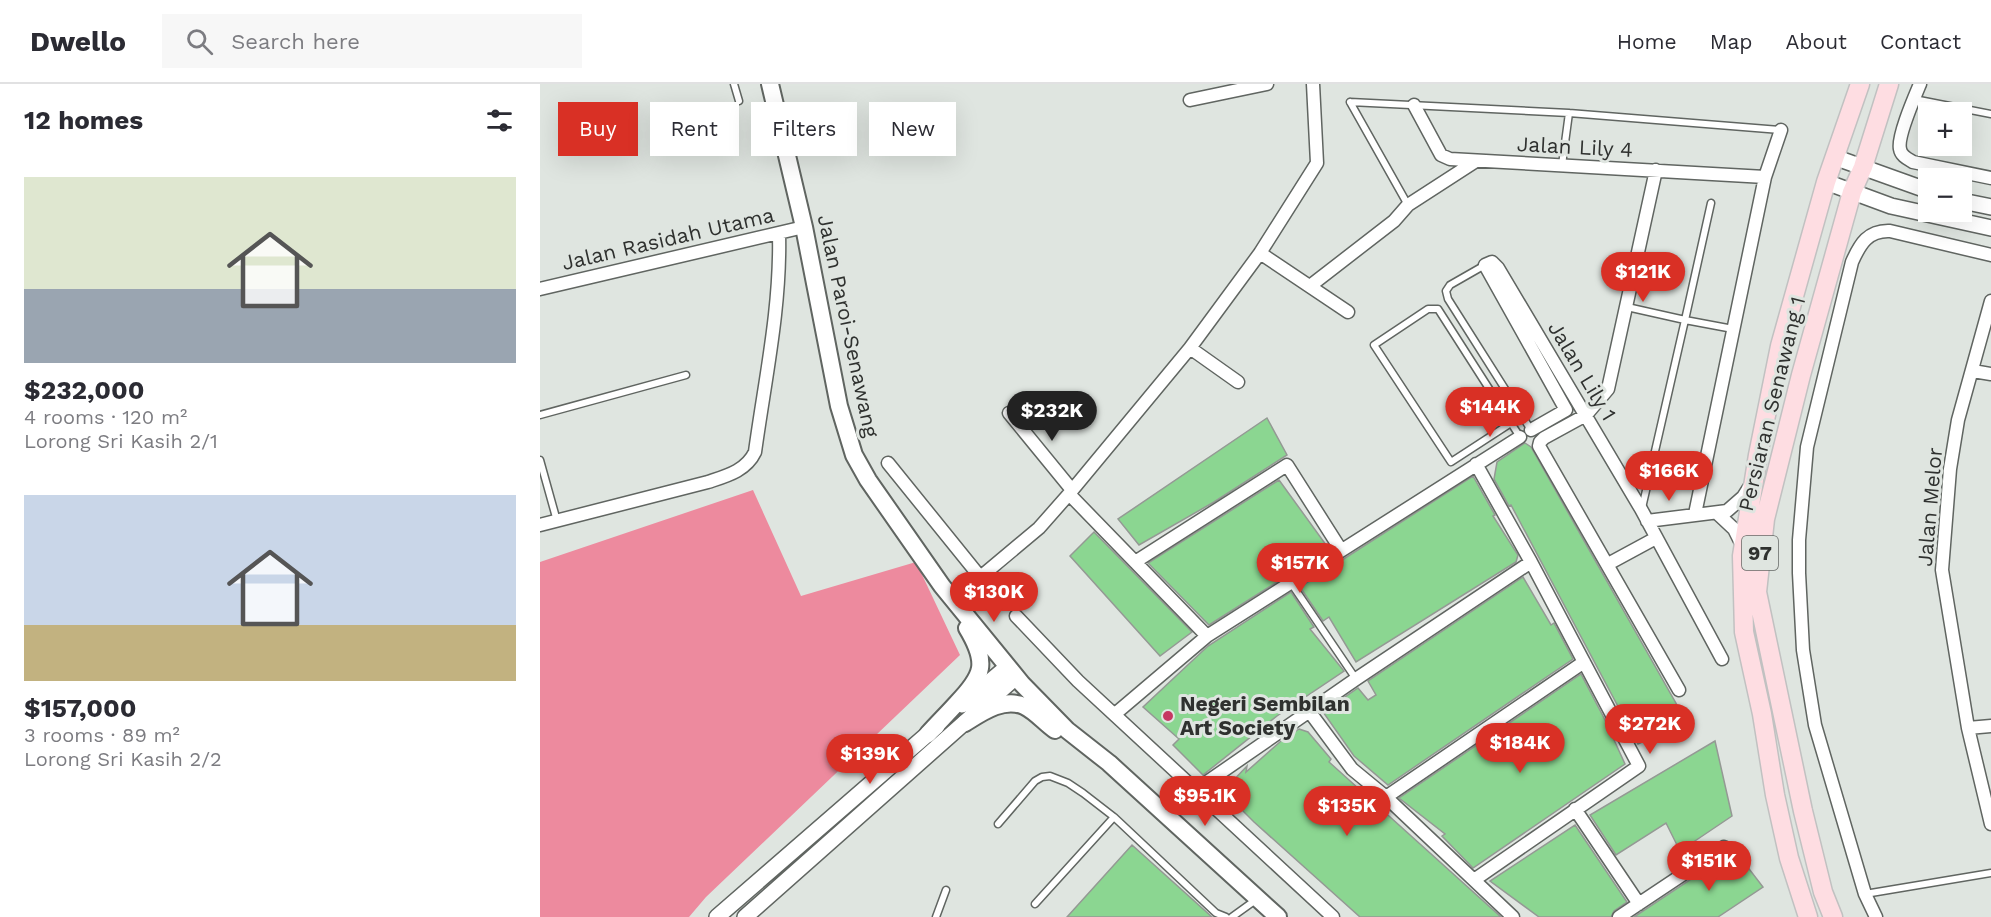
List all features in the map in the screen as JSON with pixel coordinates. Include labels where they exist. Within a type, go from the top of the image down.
[{"type":"main road","name":"Jalan Paroi-Senawang","points":[[770,84],[804,227],[839,406],[854,455],[868,480],[942,586],[1012,672],[1067,730],[1109,763],[1278,917]]},
{"type":"main road","points":[[1834,157],[1848,84]]},
{"type":"main road","name":"Persiaran Senawang 1","points":[[1808,917],[1789,858],[1744,632],[1742,546],[1780,346],[1826,182],[1860,84]]},
{"type":"main road","name":"Persiaran Senawang 1","points":[[1833,917],[1822,892],[1757,591],[1765,519],[1801,375],[1852,192],[1863,167],[1889,84]]},
{"type":"main road","points":[[928,734],[975,684],[980,673],[980,657],[973,638],[942,586]]},
{"type":"main road","points":[[965,723],[994,707],[1018,705],[1025,707],[1080,750],[1109,763]]},
{"type":"street","points":[[1190,100],[1267,84]]},
{"type":"street","points":[[953,600],[1039,528],[1071,492],[1190,348],[1260,253],[1317,163],[1313,84]]},
{"type":"street","points":[[1920,84],[1901,138],[1900,149],[1904,157],[1913,162],[1991,178]]},
{"type":"street","name":"Jalan Lily 4","points":[[1414,105],[1441,155],[1450,159],[1765,177]]},
{"type":"street","points":[[1695,514],[1765,177],[1781,130]]},
{"type":"street","points":[[1834,157],[1918,187]]},
{"type":"street","points":[[1310,286],[1394,221],[1408,205],[1476,161]]},
{"type":"street","points":[[1656,170],[1608,389],[1586,415],[1544,438],[1539,446],[1679,690]]},
{"type":"street","points":[[1826,182],[1891,206],[1991,228]]},
{"type":"street","points":[[1972,203],[1991,207]]},
{"type":"street","name":"Jalan Rasidah Utama","points":[[540,289],[804,227]]},
{"type":"street","points":[[1876,917],[1865,894],[1815,725],[1803,650],[1799,551],[1807,447],[1852,262],[1866,238],[1882,230],[1890,231],[1991,255]]},
{"type":"street","points":[[540,525],[708,482],[725,476],[750,462],[755,452],[774,329],[780,260],[779,233]]},
{"type":"street","points":[[1260,253],[1348,312]]},
{"type":"street","points":[[1489,264],[1566,410],[1531,430]]},
{"type":"street","name":"Jalan Lily 1","points":[[1489,264],[1498,268],[1586,415],[1644,515],[1722,659]]},
{"type":"street","name":"Jalan Melor","points":[[1991,301],[1958,420],[1950,469],[1942,570],[1968,728],[1991,824]]},
{"type":"street","points":[[1190,348],[1238,382]]},
{"type":"street","points":[[1973,371],[1991,374]]},
{"type":"street","points":[[1009,413],[1071,492],[1207,636]]},
{"type":"street","points":[[1114,714],[1207,636],[1520,437]]},
{"type":"street","points":[[888,463],[981,578]]},
{"type":"street","points":[[1474,880],[1639,766],[1531,562],[1476,464]]},
{"type":"street","points":[[1135,562],[1287,465],[1341,550]]},
{"type":"street","points":[[1644,515],[1718,514],[1734,506],[1743,497],[1754,479]]},
{"type":"street","points":[[1718,514],[1734,529],[1742,546]]},
{"type":"street","points":[[1608,564],[1656,538]]},
{"type":"street","points":[[1166,816],[1197,789],[1309,711],[1531,562]]},
{"type":"street","points":[[1016,616],[1078,681],[1333,917]]},
{"type":"street","points":[[1386,797],[1584,662]]},
{"type":"street","points":[[717,917],[928,734],[1012,672]]},
{"type":"street","points":[[745,917],[965,723],[1012,672]]},
{"type":"street","points":[[1309,711],[1352,769],[1386,797],[1513,917]]},
{"type":"street","points":[[1968,728],[1991,726]]},
{"type":"street","points":[[1575,809],[1639,904]]},
{"type":"street","points":[[1618,917],[1724,847]]},
{"type":"lane","points":[[734,84],[739,101]]},
{"type":"lane","points":[[1914,99],[1991,114]]},
{"type":"lane","points":[[1408,205],[1350,102],[1569,113],[1781,130]]},
{"type":"lane","points":[[1562,166],[1569,113]]},
{"type":"lane","points":[[1644,515],[1711,203]]},
{"type":"lane","points":[[1489,264],[1450,285],[1446,291],[1448,299],[1531,430]]},
{"type":"lane","points":[[1627,307],[1733,329]]},
{"type":"lane","points":[[1511,423],[1450,462],[1374,345],[1428,309],[1438,309],[1520,437]]},
{"type":"lane","points":[[540,415],[686,375]]},
{"type":"lane","points":[[540,460],[557,521]]},
{"type":"lane","points":[[1291,582],[1356,679]]},
{"type":"lane","points":[[998,824],[1035,781],[1050,776],[1068,783],[1114,817],[1216,913],[1226,917]]},
{"type":"lane","points":[[1035,904],[1114,817]]},
{"type":"lane","points":[[1865,894],[1991,873]]},
{"type":"lane","points":[[936,917],[946,890]]},
{"type":"lane","points":[[1232,917],[1258,898]]},
{"type":"shaded area","points":[[753,490],[801,596],[916,562],[960,655],[706,897],[689,917],[540,917],[540,562]]},
{"type":"building","points":[[1267,418],[1287,455],[1214,502],[1139,545],[1118,519]]},
{"type":"building","points":[[1525,443],[1531,447],[1686,721],[1638,744],[1511,505],[1509,506],[1494,479],[1497,462]]},
{"type":"building","points":[[1473,476],[1495,515],[1493,516],[1518,555],[1516,562],[1356,662],[1329,617],[1323,621],[1300,587]]},
{"type":"building","points":[[1279,480],[1329,549],[1209,625],[1148,563]]},
{"type":"building","points":[[1094,532],[1192,632],[1160,656],[1070,556]]},
{"type":"building","points":[[1523,577],[1551,625],[1554,623],[1573,659],[1388,785],[1354,756],[1323,712],[1358,688],[1368,700],[1376,695],[1368,681]]},
{"type":"building","points":[[1291,592],[1314,627],[1310,629],[1344,671],[1277,716],[1203,775],[1173,745],[1179,739],[1143,707],[1208,646]]},
{"type":"building","points":[[1581,674],[1625,764],[1473,868],[1442,836],[1445,834],[1399,798]]},
{"type":"building","points":[[1299,729],[1308,732],[1331,759],[1329,762],[1501,917],[1360,917],[1254,822],[1230,798],[1228,786],[1247,766],[1246,772],[1281,741]]},
{"type":"building","points":[[1715,741],[1732,816],[1680,851],[1666,823],[1616,855],[1590,815]]},
{"type":"building","points":[[1575,825],[1627,902],[1614,911],[1611,917],[1539,917],[1490,881]]},
{"type":"building","points":[[1132,845],[1212,917],[1067,917]]},
{"type":"building","points":[[1733,848],[1763,887],[1718,917],[1634,917],[1729,854]]},
{"type":"place","name":"Negeri Sembilan Art Society","points":[[1168,716]]}]
